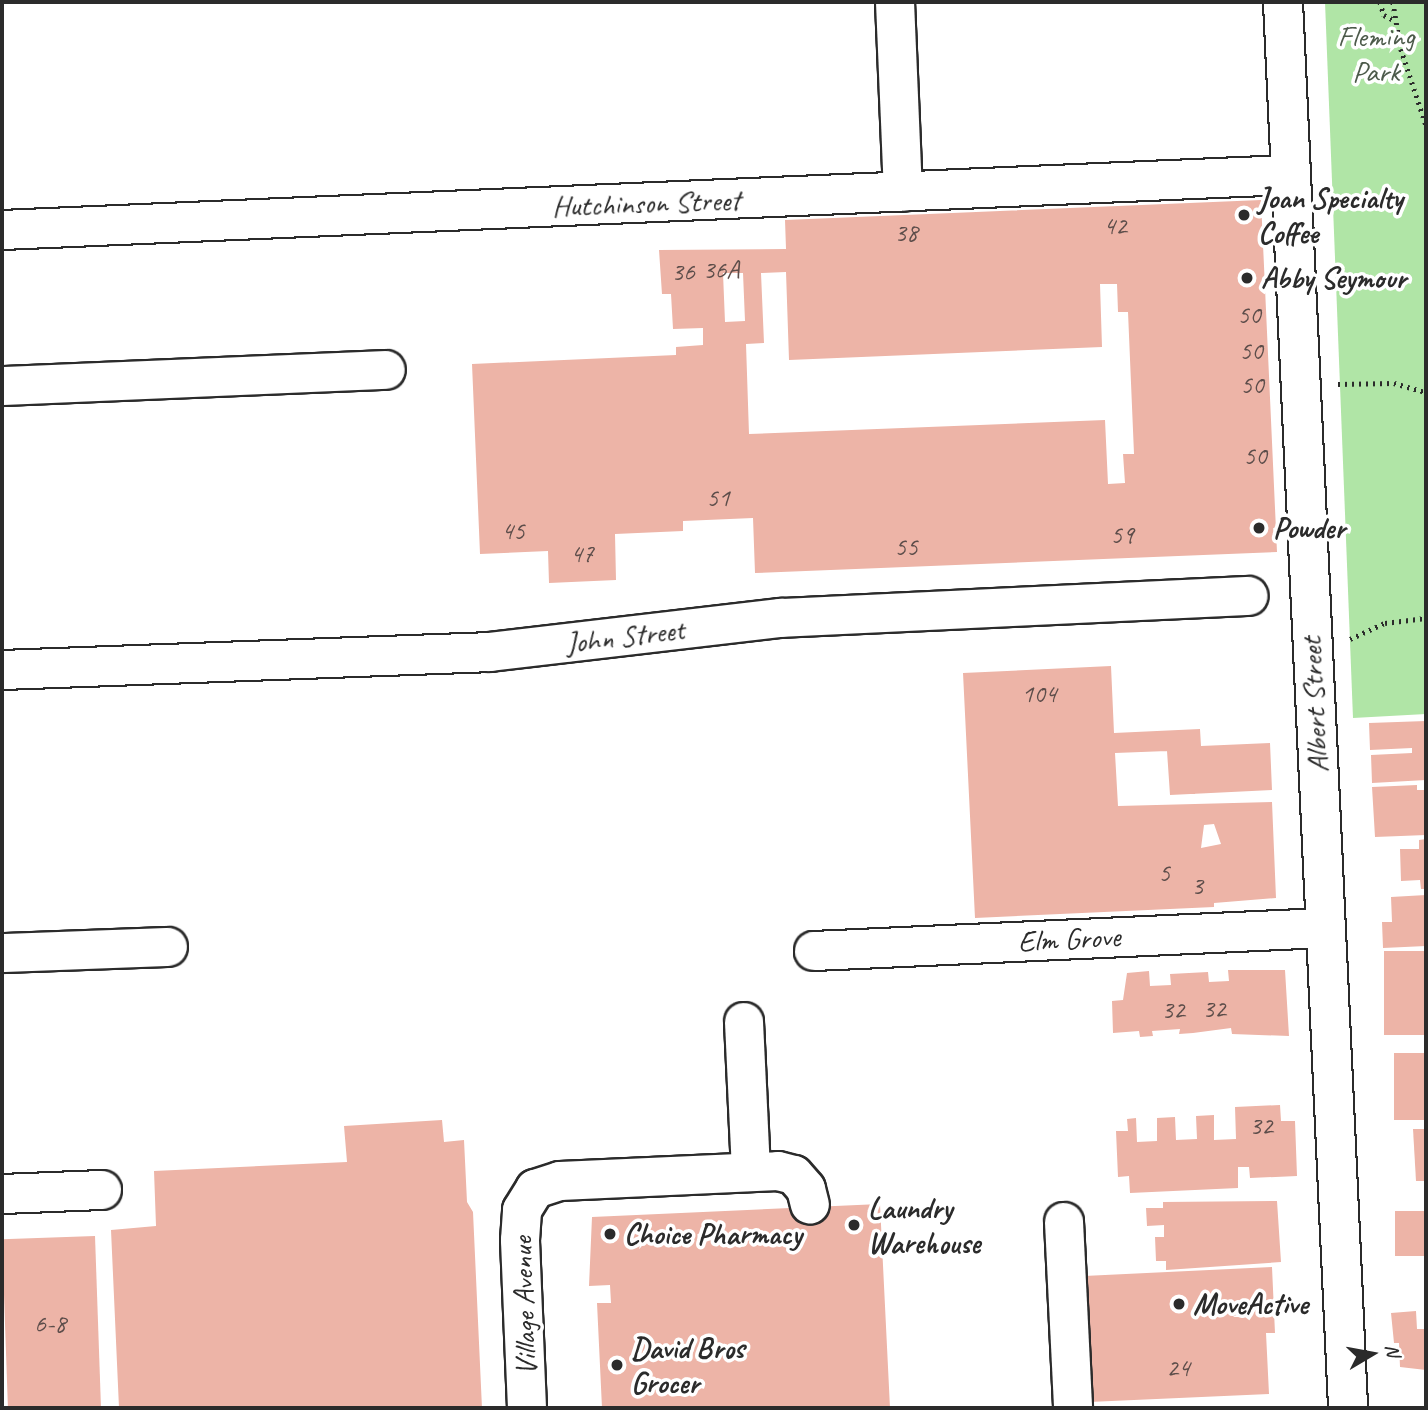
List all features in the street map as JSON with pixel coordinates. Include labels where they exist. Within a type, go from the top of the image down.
[{"type":"street","points":[[895,2],[903,192]]},
{"type":"street","name":"Albert Street","points":[[1283,2],[1348,1408]]},
{"type":"street","name":"Hutchinson Street","points":[[2,230],[1290,175]]},
{"type":"street","points":[[2,386],[386,370]]},
{"type":"street","name":"John Street","points":[[2,670],[490,652],[781,618],[1309,593]]},
{"type":"street","name":"Elm Grove","points":[[814,951],[1325,928]]},
{"type":"street","points":[[2,953],[168,947]]},
{"type":"street","points":[[744,1022],[751,1172]]},
{"type":"street","name":"Village Avenue","points":[[527,1408],[520,1240],[522,1210],[535,1189],[560,1181],[751,1172],[794,1175],[806,1189],[810,1205]]},
{"type":"street","points":[[2,1194],[102,1190]]},
{"type":"street","points":[[1064,1222],[1073,1408]]},
{"type":"path","points":[[1380,2],[1384,15],[1395,20]]},
{"type":"path","points":[[1394,2],[1395,20],[1426,125]]},
{"type":"path","points":[[1299,384],[1370,381],[1426,392]]},
{"type":"path","points":[[1311,645],[1342,643],[1385,623],[1426,618]]},
{"type":"green space","name":"Fleming Park","points":[[1325,2],[1426,2],[1426,714],[1353,718]]},
{"type":"building","points":[[1261,200],[1277,552],[755,573],[753,518],[683,521],[683,531],[615,534],[616,580],[549,583],[548,551],[480,554],[472,364],[676,355],[676,347],[703,345],[703,328],[673,329],[671,294],[662,294],[659,250],[786,249],[785,220]],"holes":[[[786,272],[789,360],[1102,347],[1100,284],[1117,284],[1118,312],[1128,312],[1134,454],[1123,454],[1125,483],[1108,484],[1105,420],[749,434],[746,344],[764,343],[761,273]],[[723,273],[743,273],[745,321],[725,322]]]},
{"type":"building","points":[[1111,666],[1114,733],[1200,729],[1201,746],[1270,743],[1272,790],[1170,795],[1167,751],[1115,753],[1118,806],[1272,802],[1276,898],[1214,903],[1214,907],[975,918],[963,673]],"holes":[[[1214,824],[1221,844],[1201,848],[1204,825]]]},
{"type":"building","points":[[1426,721],[1426,780],[1372,783],[1371,755],[1412,753],[1412,748],[1370,750],[1369,723]]},
{"type":"building","points":[[1417,785],[1417,790],[1426,790],[1426,835],[1375,837],[1372,787]]},
{"type":"building","points":[[1426,839],[1426,889],[1421,889],[1420,880],[1401,881],[1400,849],[1419,849],[1419,840]]},
{"type":"building","points":[[1426,895],[1426,946],[1383,948],[1382,922],[1392,922],[1391,897]]},
{"type":"building","points":[[1384,951],[1426,951],[1426,1035],[1384,1035]]},
{"type":"building","points":[[1228,970],[1285,970],[1289,1036],[1232,1034],[1231,1028],[1179,1034],[1180,1029],[1152,1031],[1153,1036],[1140,1037],[1139,1031],[1113,1033],[1112,1001],[1123,1000],[1127,973],[1149,971],[1150,986],[1171,985],[1170,974],[1208,972],[1209,982],[1229,981]]},
{"type":"building","points":[[1394,1053],[1426,1053],[1426,1120],[1394,1120]]},
{"type":"building","points":[[1280,1105],[1281,1121],[1295,1121],[1297,1176],[1250,1178],[1249,1167],[1238,1167],[1238,1188],[1130,1193],[1129,1176],[1118,1177],[1116,1131],[1128,1131],[1127,1119],[1136,1118],[1137,1142],[1157,1141],[1157,1118],[1175,1117],[1176,1140],[1197,1139],[1196,1116],[1214,1115],[1214,1140],[1236,1139],[1235,1107]]},
{"type":"building","points":[[442,1120],[444,1142],[464,1140],[467,1202],[473,1212],[482,1408],[119,1408],[111,1230],[156,1226],[154,1171],[347,1162],[344,1126]]},
{"type":"building","points":[[1413,1129],[1426,1129],[1426,1181],[1416,1181]]},
{"type":"building","points":[[1277,1201],[1281,1262],[1166,1270],[1166,1261],[1156,1261],[1155,1237],[1164,1237],[1164,1225],[1147,1226],[1146,1208],[1163,1208],[1163,1202]]},
{"type":"building","points":[[880,1204],[890,1408],[602,1408],[597,1303],[611,1303],[610,1285],[589,1286],[592,1217]]},
{"type":"building","points":[[1395,1211],[1426,1211],[1426,1256],[1395,1256]]},
{"type":"building","points":[[95,1236],[101,1408],[8,1408],[2,1239]]},
{"type":"building","points":[[1272,1267],[1275,1333],[1266,1333],[1269,1394],[1089,1402],[1084,1276]]},
{"type":"building","points":[[1416,1311],[1417,1329],[1426,1329],[1426,1370],[1400,1367],[1399,1343],[1394,1343],[1391,1313]]},
{"type":"place","name":"Joan Specialty Coffee","points":[[1244,215]]},
{"type":"place","name":"Abby Seymour","points":[[1247,278]]},
{"type":"place","name":"Powder","points":[[1259,528]]},
{"type":"place","name":"Laundry Warehouse","points":[[854,1225]]},
{"type":"place","name":"Choice Pharmacy","points":[[610,1234]]},
{"type":"place","name":"MoveActive","points":[[1179,1304]]},
{"type":"place","name":"David Bros Grocer","points":[[617,1365]]}]
